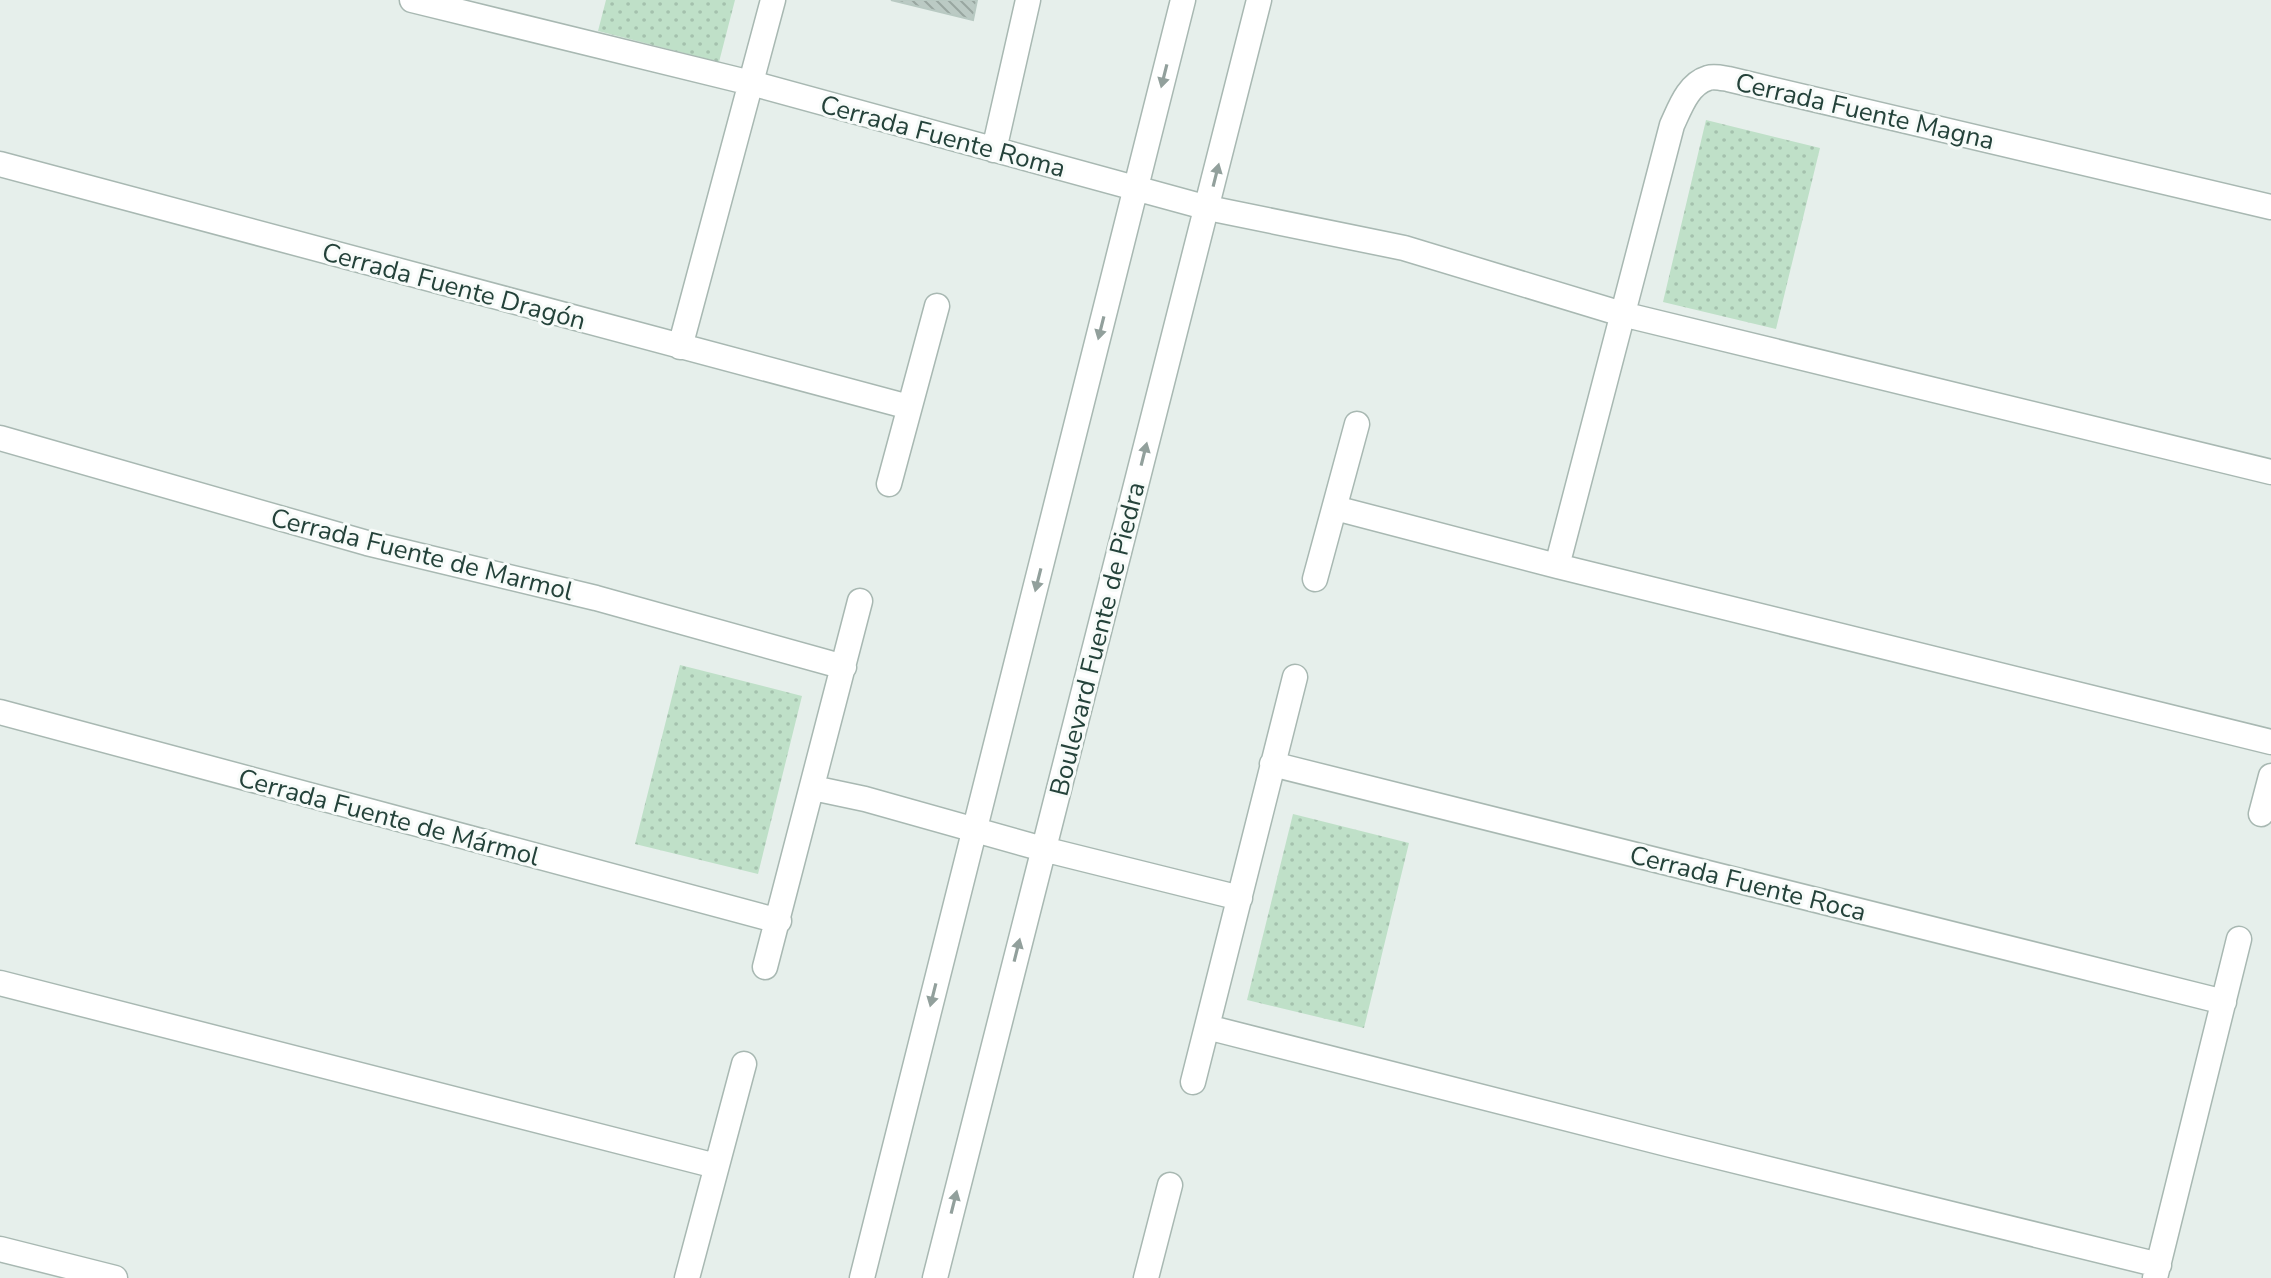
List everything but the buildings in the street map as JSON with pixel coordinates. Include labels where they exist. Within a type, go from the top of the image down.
[{"type":"street","name":"Cerrada Fuente Roma","points":[[412,0],[751,83],[1208,208]]},
{"type":"street","points":[[680,347],[773,0]]},
{"type":"street","points":[[994,150],[1028,0]]},
{"type":"street","points":[[862,1278],[1183,0]]},
{"type":"street","name":"Boulevard Fuente de Piedra","points":[[935,1278],[1259,0]]},
{"type":"street","name":"Cerrada Fuente Magna","points":[[1557,566],[1672,125],[1684,98],[1708,78],[1728,79],[2271,207]]},
{"type":"street","name":"Cerrada Fuente Dragón","points":[[0,164],[909,407]]},
{"type":"street","points":[[1208,208],[1404,248],[1622,314],[2271,472]]},
{"type":"street","points":[[889,484],[937,306]]},
{"type":"street","points":[[1315,579],[1357,424]]},
{"type":"street","name":"Cerrada Fuente de Marmol","points":[[0,438],[367,543],[596,598],[844,667]]},
{"type":"street","points":[[1335,508],[1557,566],[2271,742]]},
{"type":"street","points":[[765,967],[860,601]]},
{"type":"street","points":[[1193,1082],[1295,677]]},
{"type":"street","name":"Cerrada Fuente de Mármol","points":[[0,712],[779,921]]},
{"type":"street","name":"Cerrada Fuente Roca","points":[[1272,764],[2224,1002]]},
{"type":"street","points":[[2261,814],[2271,776]]},
{"type":"street","points":[[813,788],[1240,898]]},
{"type":"street","points":[[1207,1027],[2157,1271],[2239,939]]},
{"type":"street","points":[[0,983],[716,1166]]},
{"type":"street","points":[[687,1278],[744,1064]]},
{"type":"street","points":[[1150,1277],[1170,1185]]},
{"type":"street","points":[[0,1249],[115,1278]]},
{"type":"green space","points":[[606,0],[735,0],[719,62],[598,31]]},
{"type":"green space","points":[[1706,120],[1820,148],[1776,329],[1663,302]]},
{"type":"green space","points":[[680,665],[802,696],[758,874],[635,844]]},
{"type":"green space","points":[[1293,814],[1409,843],[1364,1028],[1247,1000]]}]
